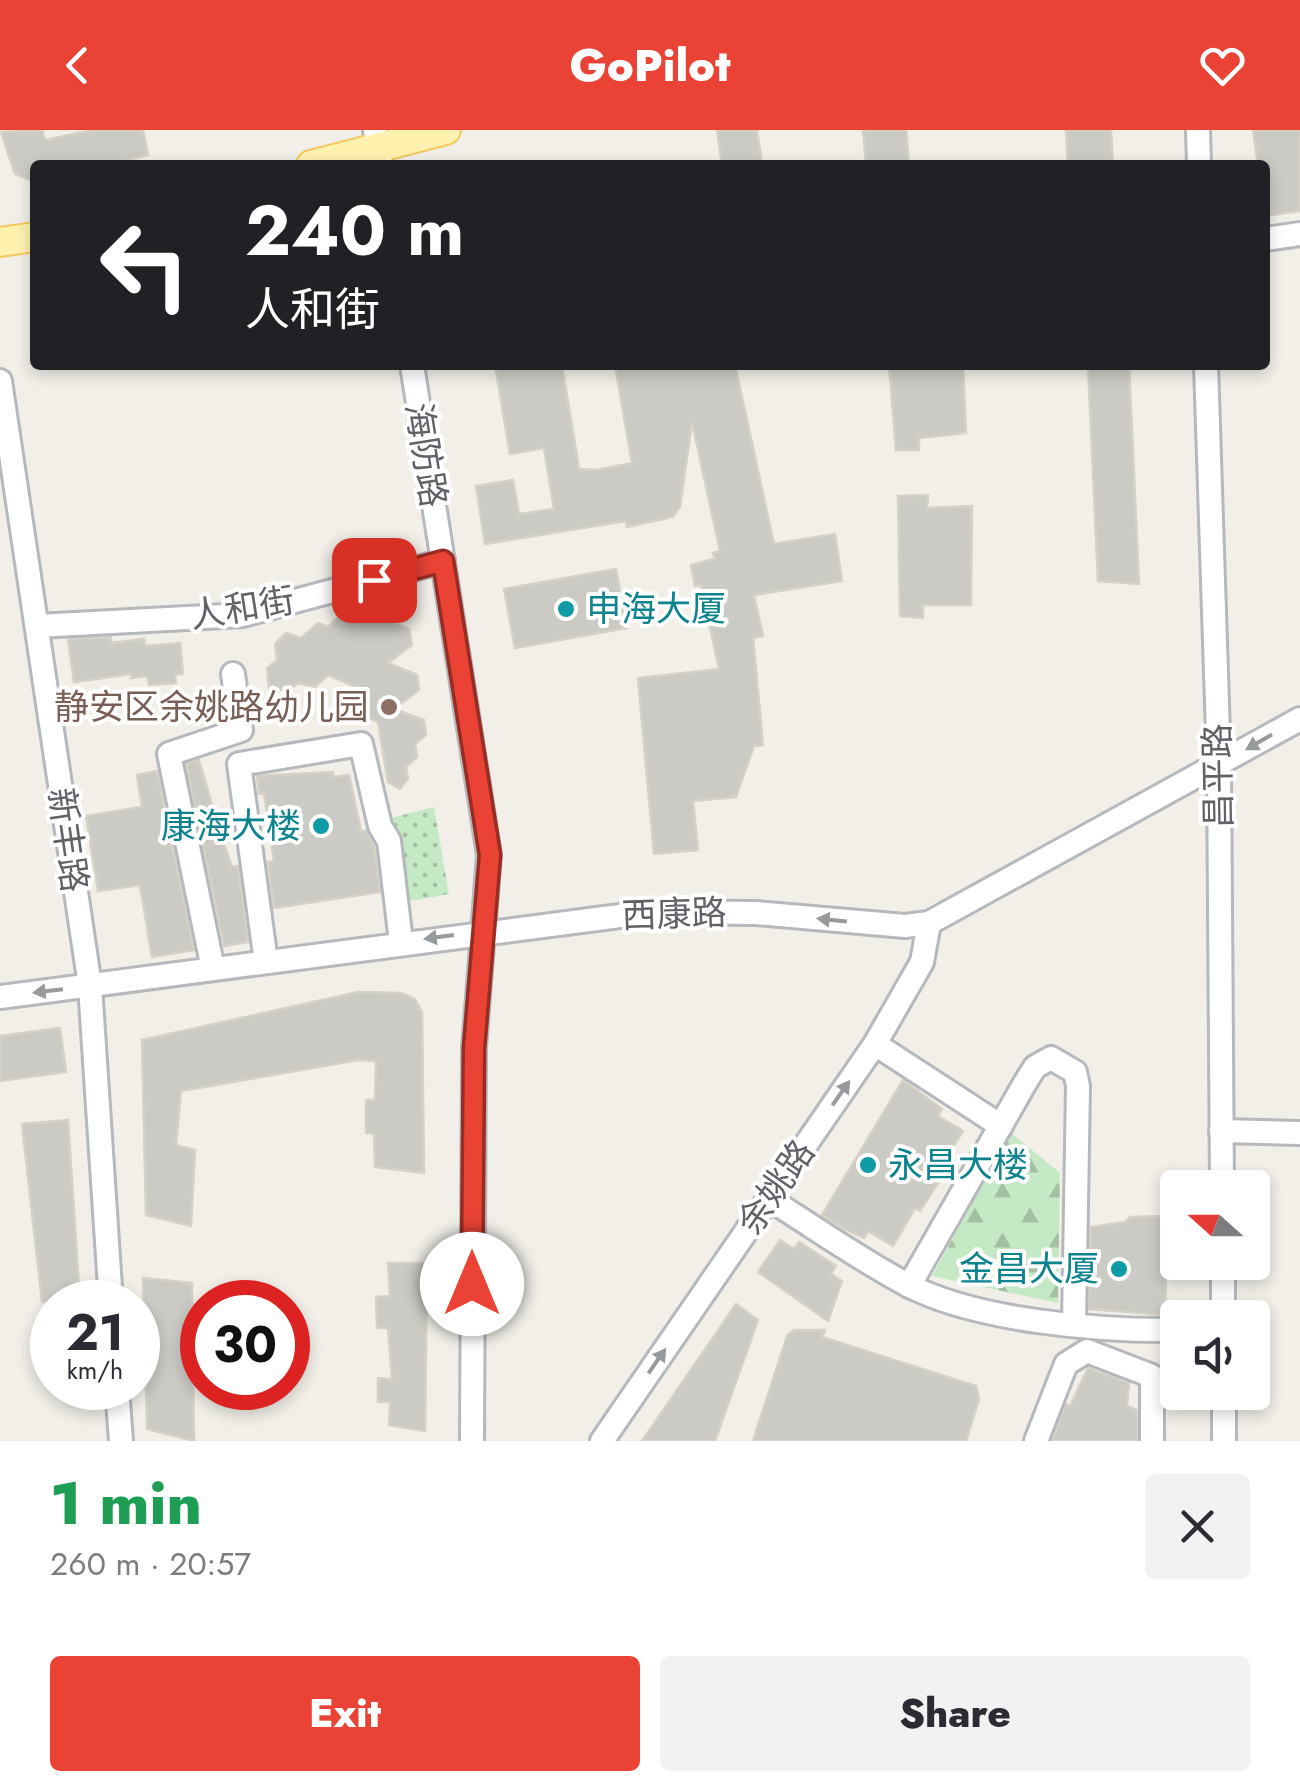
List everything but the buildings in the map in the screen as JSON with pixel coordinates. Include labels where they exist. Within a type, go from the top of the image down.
[{"type":"main road","points":[[330,160],[446,130]]},
{"type":"main road","points":[[0,242],[30,238]]},
{"type":"street","points":[[1198,130],[1199,160]]},
{"type":"street","points":[[1270,238],[1300,234]]},
{"type":"street","name":"海防路","points":[[413,370],[490,855],[474,1048],[472,1441]]},
{"type":"street","name":"昌平路","points":[[1206,370],[1219,765],[1222,1170]]},
{"type":"street","name":"新丰路","points":[[0,380],[90,986],[110,1280]]},
{"type":"street","name":"人和街","points":[[37,626],[243,615],[443,561]]},
{"type":"street","points":[[212,970],[169,754],[241,730],[233,674]]},
{"type":"street","name":"西康路","points":[[0,997],[481,930],[704,910],[905,926],[929,923],[1300,718]]},
{"type":"street","points":[[266,962],[239,764],[361,744],[380,826],[388,841],[401,942]]},
{"type":"street","name":"余姚路","points":[[602,1441],[875,1044],[922,962],[929,923]]},
{"type":"street","points":[[875,1044],[1001,1126]]},
{"type":"street","points":[[909,1286],[1035,1067],[1051,1058],[1075,1072],[1074,1324]]},
{"type":"street","points":[[1222,1131],[1300,1133]]},
{"type":"street","points":[[768,1198],[909,1286],[1015,1316],[1114,1330],[1160,1330]]},
{"type":"street","points":[[1036,1441],[1066,1364],[1087,1351],[1152,1376],[1152,1441]]},
{"type":"street","points":[[119,1410],[121,1441]]},
{"type":"street","points":[[1224,1410],[1224,1441]]},
{"type":"green space","points":[[434,807],[449,894],[400,903],[383,820]]},
{"type":"green space","points":[[1011,1133],[1060,1173],[1058,1303],[932,1276]]},
{"type":"place","name":"申海大厦","points":[[566,609]]},
{"type":"place","name":"静安区余姚路幼儿园","points":[[389,707]]},
{"type":"place","name":"康海大楼","points":[[321,826]]},
{"type":"place","name":"永昌大楼","points":[[868,1165]]},
{"type":"place","name":"金昌大厦","points":[[1119,1269]]},
{"type":"route","points":[[374,580],[443,561],[490,855],[474,1048],[472,1284]]}]
